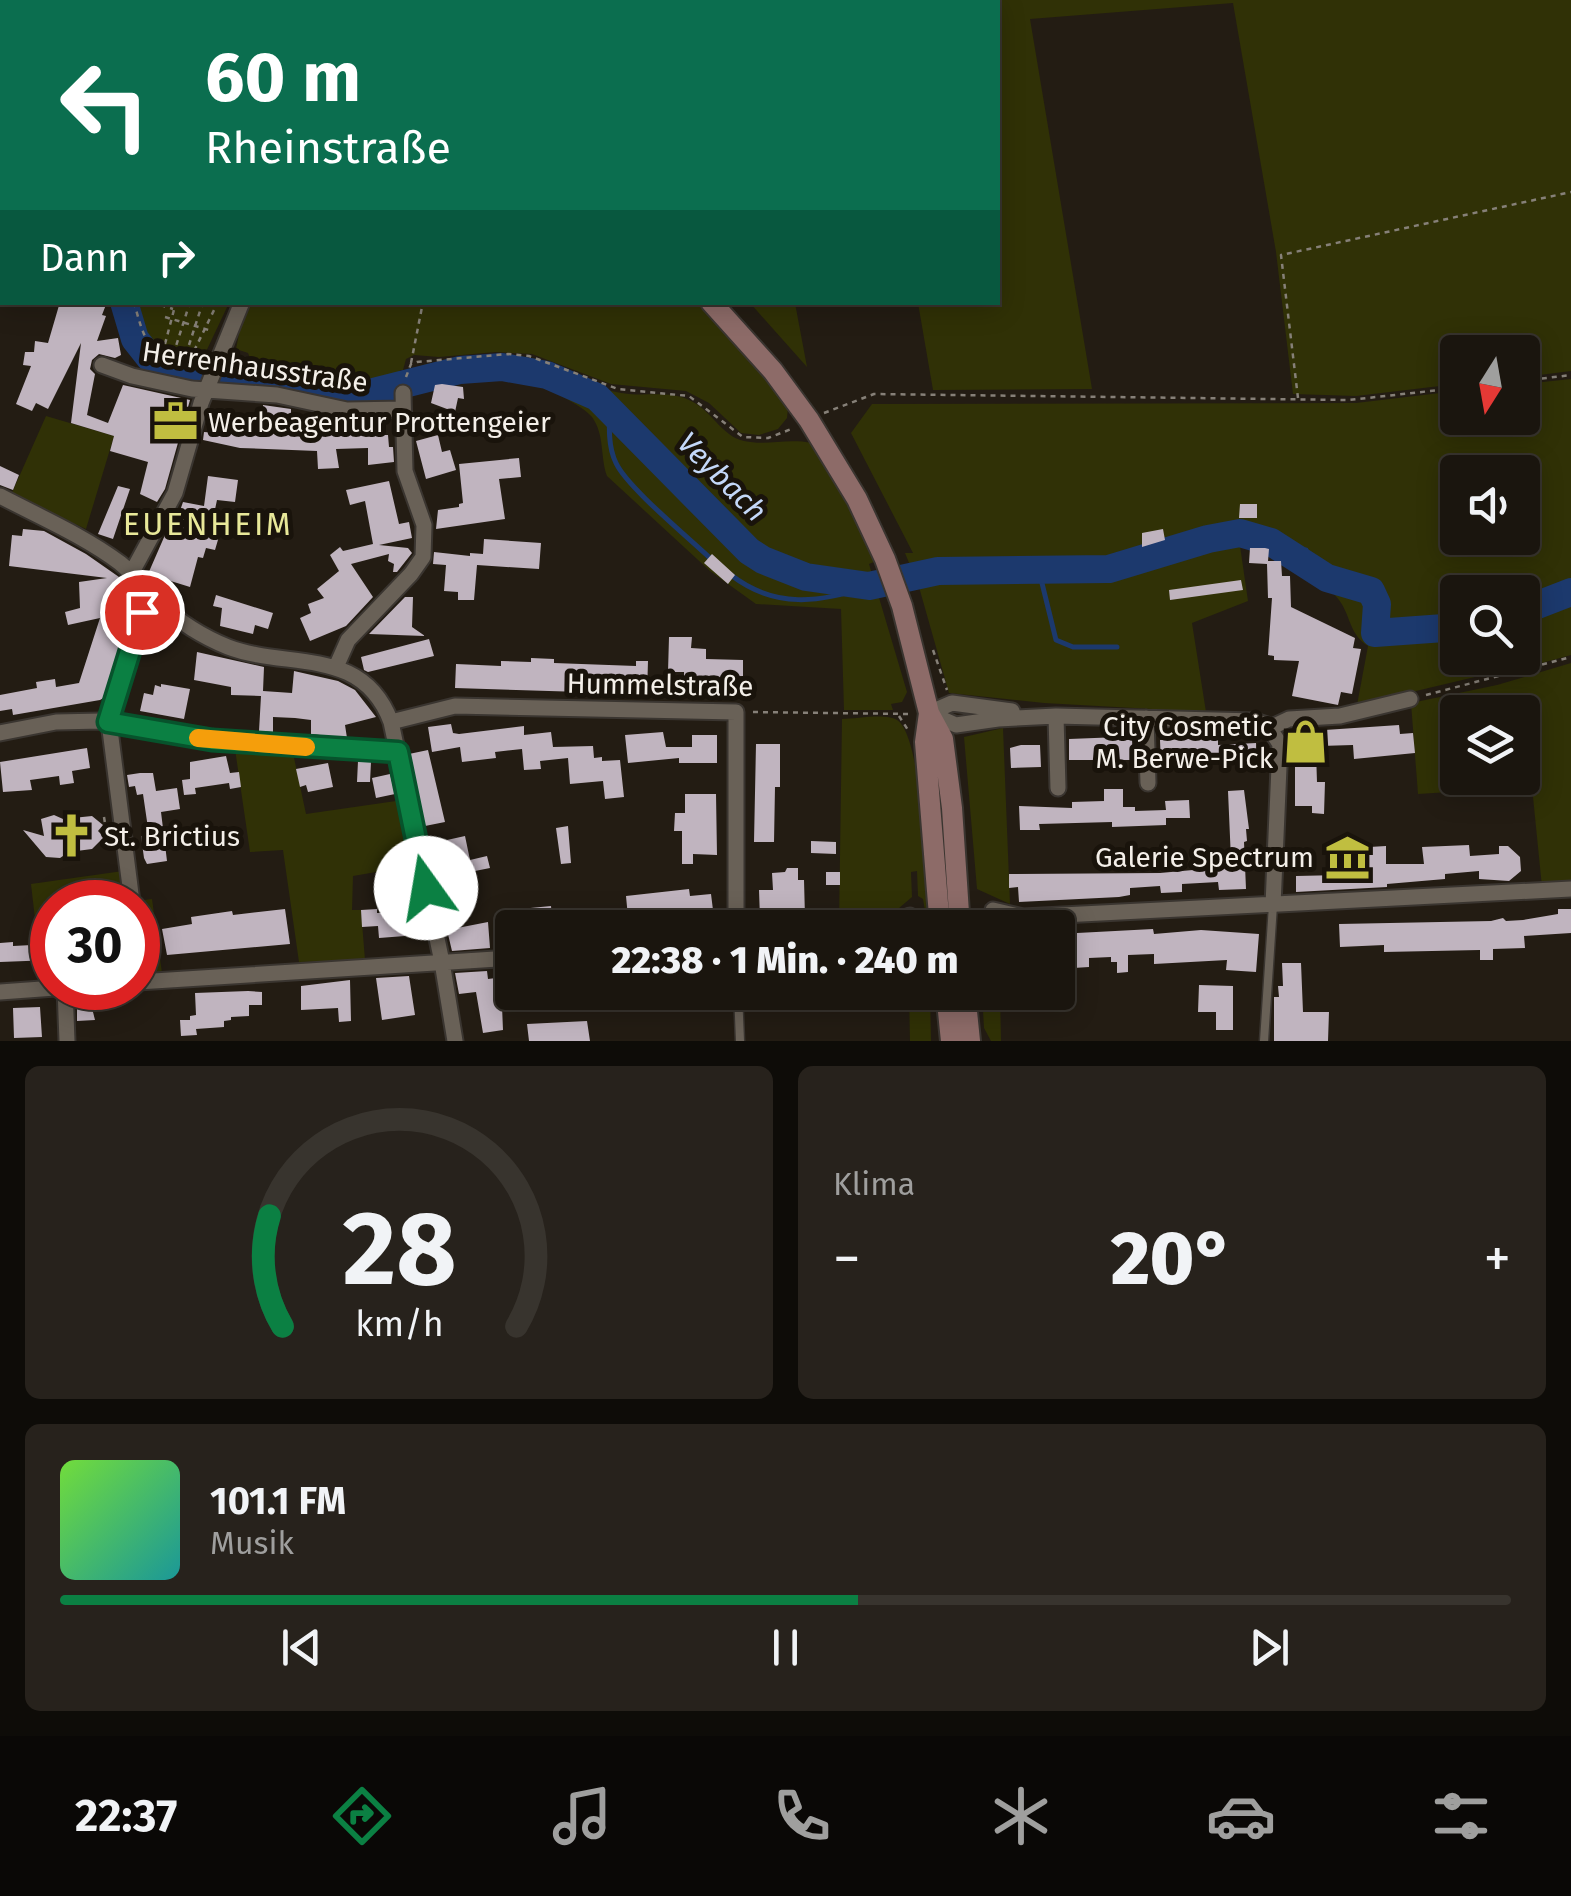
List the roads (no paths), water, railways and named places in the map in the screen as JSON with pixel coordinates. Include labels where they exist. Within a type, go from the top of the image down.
[{"type":"main road","points":[[714,305],[774,372],[810,420],[857,499],[884,559],[902,606],[929,714],[943,739],[959,910]]},
{"type":"main road","points":[[929,714],[925,742],[939,910]]},
{"type":"main road","points":[[943,1041],[946,1010]]},
{"type":"main road","points":[[948,1010],[951,1041]]},
{"type":"main road","points":[[967,1010],[970,1041]]},
{"type":"street","points":[[131,574],[175,493],[209,386],[241,305]]},
{"type":"street","name":"Herrenhausstraße","points":[[102,365],[157,382],[278,395],[347,410],[404,393],[404,471],[424,525],[423,557],[348,640],[336,667]]},
{"type":"street","points":[[0,496],[86,542],[131,574],[171,614],[218,643],[246,652],[336,667],[363,682],[381,703],[391,722],[398,752],[442,962],[454,1041]]},
{"type":"street","points":[[1270,728],[1289,719],[1340,716],[1410,699]]},
{"type":"street","name":"Hummelstraße","points":[[391,722],[454,706],[736,712],[736,910]]},
{"type":"street","points":[[929,714],[956,726],[1056,716],[1255,721],[1270,728],[1280,744],[1273,905]]},
{"type":"street","points":[[1056,716],[1058,788]]},
{"type":"street","points":[[1146,718],[1148,783]]},
{"type":"street","points":[[0,733],[71,721],[108,722],[212,740],[398,752]]},
{"type":"street","points":[[108,722],[129,880]]},
{"type":"street","points":[[1075,915],[1571,889]]},
{"type":"street","points":[[160,981],[495,959]]},
{"type":"street","points":[[0,992],[30,990]]},
{"type":"street","points":[[66,1010],[67,1041]]},
{"type":"lane","points":[[108,722],[142,612]]},
{"type":"lane","points":[[1264,1041],[1273,905]]},
{"type":"lane","points":[[739,1010],[740,1041]]},
{"type":"waterway","name":"Veybach","points":[[125,305],[135,339],[150,358],[344,395],[369,393],[460,370],[502,367],[547,375],[597,397],[749,551],[806,577],[869,586],[938,571],[1109,569],[1240,533],[1271,542],[1327,578],[1371,591],[1377,604],[1375,633],[1440,628]]},
{"type":"waterway","points":[[610,409],[612,450],[622,473],[711,559]]},
{"type":"waterway","points":[[1286,552],[1306,550]]},
{"type":"waterway","points":[[1039,571],[1056,640],[1073,647],[1117,647]]},
{"type":"waterway","points":[[731,575],[764,593],[798,600],[869,586]]},
{"type":"waterway","name":"Veybach","points":[[1540,604],[1571,592]]},
{"type":"place","name":"Werbeagentur Prottengeier","points":[[175,422]]},
{"type":"place","name":"City Cosmetic M. Berwe-Pick","points":[[1306,742]]},
{"type":"place","name":"St. Brictius","points":[[71,836]]},
{"type":"place","name":"Galerie Spectrum","points":[[1347,857]]},
{"type":"district","name":"EUENHEIM","points":[[208,524]]}]
